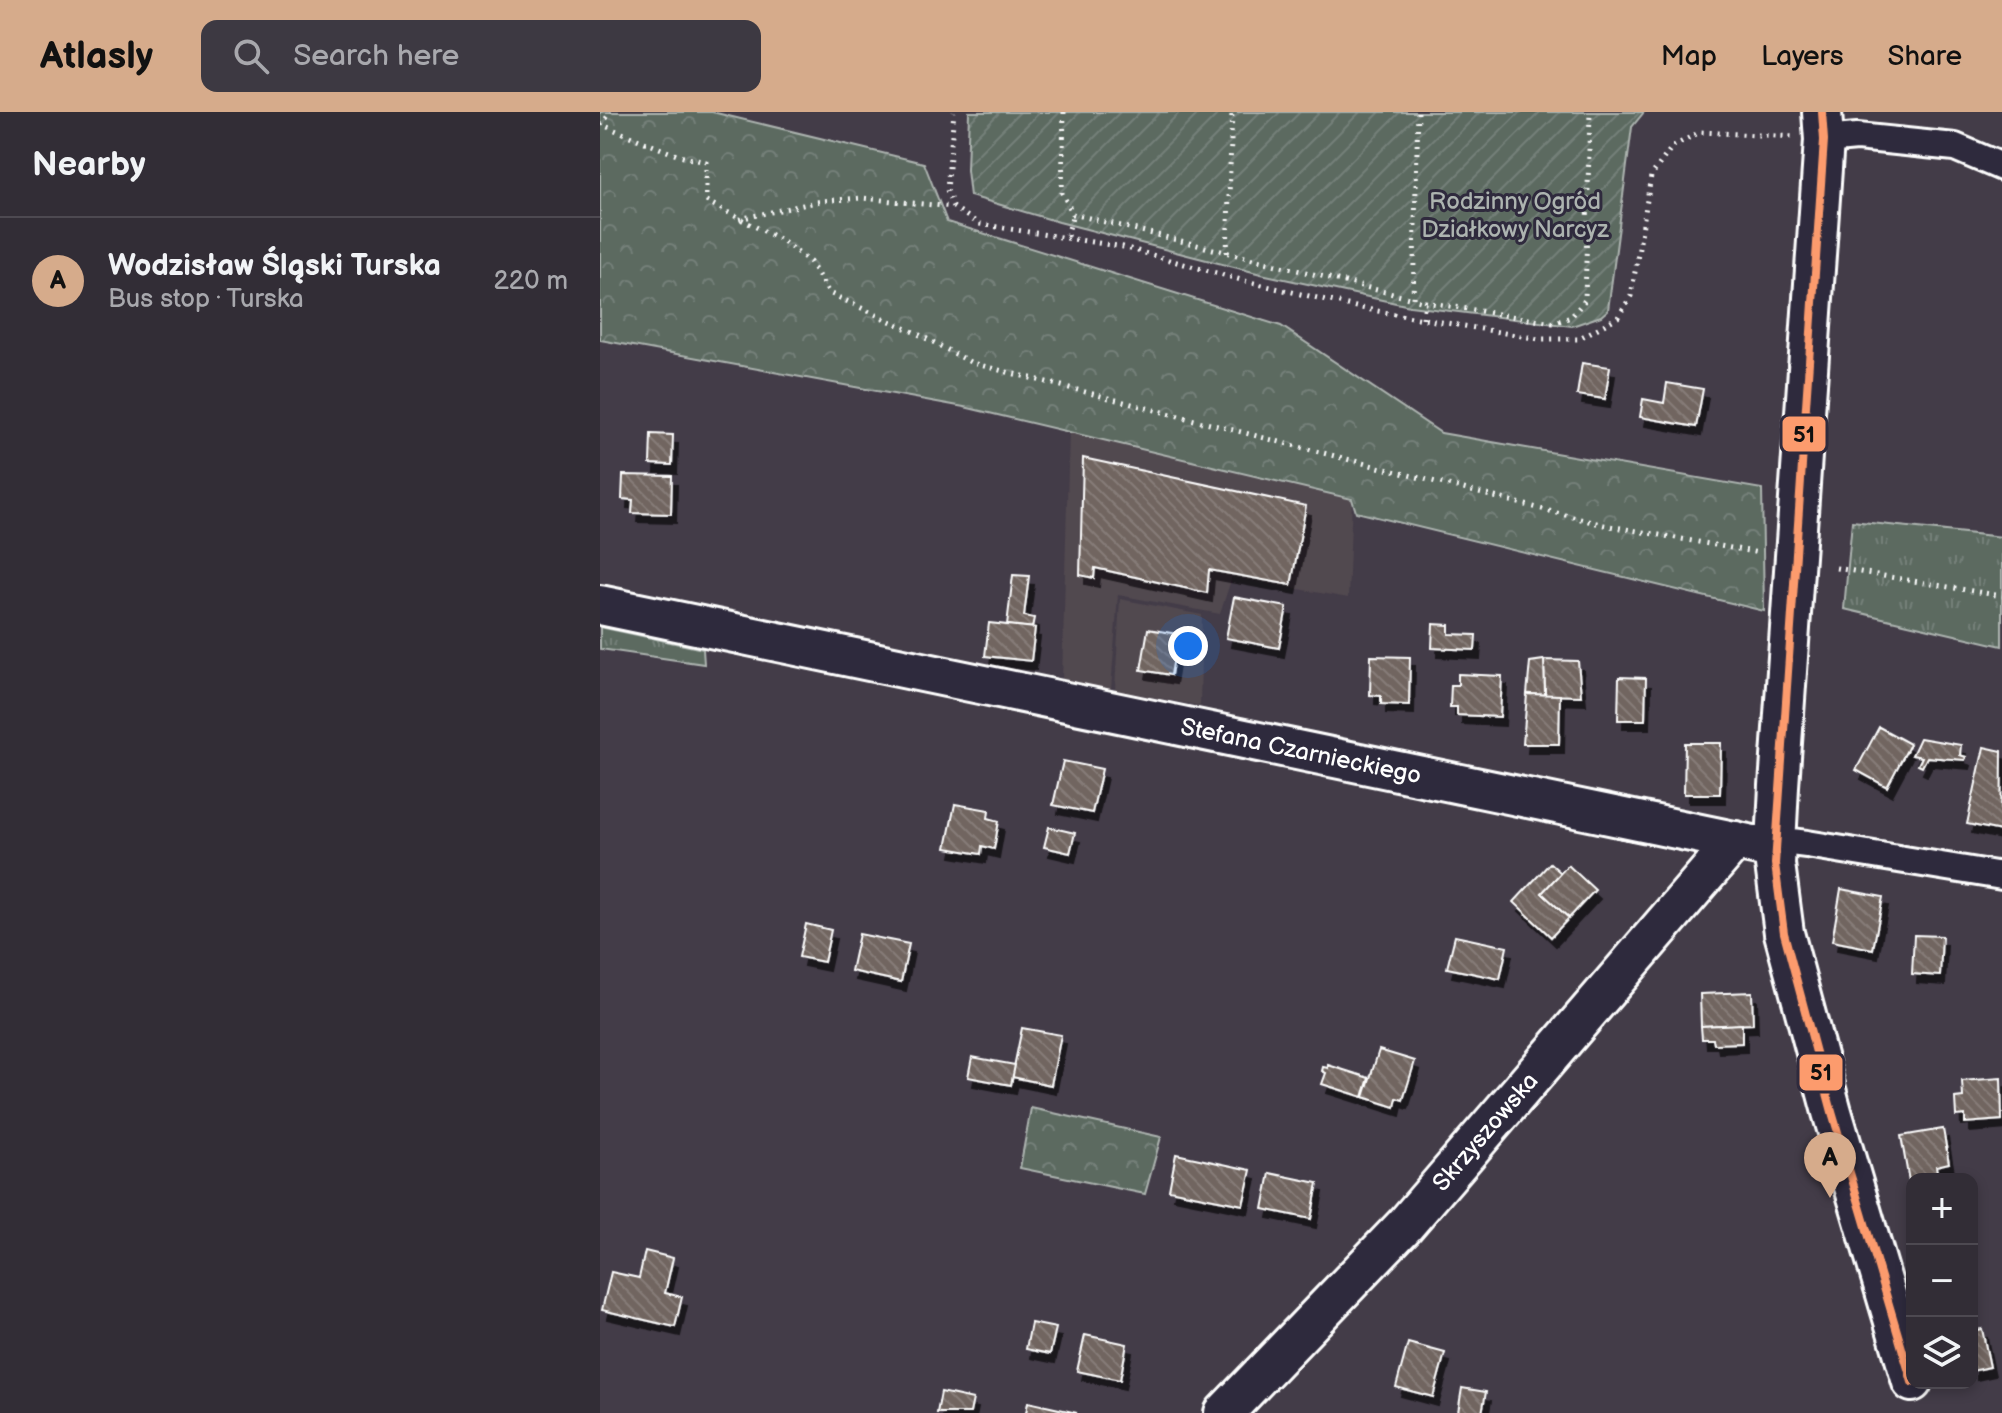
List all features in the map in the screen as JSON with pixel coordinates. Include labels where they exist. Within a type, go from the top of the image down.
[{"type":"street","points":[[1906,1362],[1832,1112],[1779,908],[1775,845],[1823,126],[1857,137],[1955,147],[2002,167]]},
{"type":"street","name":"Stefana Czarnieckiego","points":[[600,605],[1763,847],[1791,842],[2002,876]]},
{"type":"street","name":"Skrzyszowska","points":[[1224,1413],[1405,1225],[1735,841]]},
{"type":"street","points":[[1914,1389],[1921,1413]]},
{"type":"path","points":[[601,124],[611,112]]},
{"type":"path","points":[[953,207],[947,190],[954,112]]},
{"type":"path","points":[[1064,112],[1062,193],[1073,214],[1425,302],[1553,323],[1571,317],[1585,300],[1590,112]]},
{"type":"path","points":[[1227,253],[1232,112]]},
{"type":"path","points":[[1413,299],[1418,112]]},
{"type":"path","points":[[600,117],[601,124]]},
{"type":"path","points":[[601,124],[679,156],[706,162],[706,201],[781,240],[810,262],[829,293],[972,363],[1604,525],[1759,553]]},
{"type":"path","points":[[738,219],[821,201],[862,198],[953,207],[979,224],[1123,247],[1256,284],[1360,308],[1539,339],[1578,339],[1618,317],[1631,296],[1651,176],[1672,147],[1700,132],[1823,126]]},
{"type":"path","points":[[1067,237],[1073,214]]},
{"type":"path","points":[[1423,318],[1425,302]]},
{"type":"path","points":[[1836,568],[2002,596]]},
{"type":"shaded area","points":[[1069,431],[1352,499],[1348,598],[1232,577],[1220,614],[1118,595],[1111,689],[1062,679]]},
{"type":"shaded area","points":[[1120,599],[1202,615],[1200,706],[1115,690]]},
{"type":"green space","points":[[600,112],[712,112],[924,163],[947,222],[1281,326],[1441,433],[1762,489],[1764,611],[1356,512],[1352,499],[964,407],[600,340]]},
{"type":"green space","name":"Rodzinny Ogród Działkowy Narcyz","points":[[969,112],[1644,112],[1632,127],[1608,310],[1601,316],[1572,326],[1410,306],[1261,274],[970,196],[967,170]]},
{"type":"green space","points":[[1852,521],[2002,537],[2002,646],[1844,609]]},
{"type":"green space","points":[[600,627],[703,649],[704,664],[600,649]]},
{"type":"green space","points":[[1031,1108],[1161,1137],[1145,1194],[1020,1168]]},
{"type":"building","points":[[1582,363],[1610,367],[1605,399],[1577,395]]},
{"type":"building","points":[[1667,383],[1703,389],[1696,427],[1640,417],[1643,399],[1664,403]]},
{"type":"building","points":[[651,434],[673,435],[672,465],[650,464]]},
{"type":"building","points":[[1083,458],[1306,506],[1291,585],[1209,570],[1207,593],[1095,568],[1094,578],[1080,575]]},
{"type":"building","points":[[623,475],[672,476],[671,514],[632,513],[633,500],[622,499]]},
{"type":"building","points":[[1013,575],[1029,576],[1024,616],[1034,618],[1032,628],[1007,625]]},
{"type":"building","points":[[1234,597],[1287,607],[1279,648],[1226,638]]},
{"type":"building","points":[[989,623],[1035,628],[1031,661],[985,656]]},
{"type":"building","points":[[1433,624],[1449,625],[1449,634],[1476,635],[1475,650],[1432,648]]},
{"type":"building","points":[[1148,629],[1178,634],[1171,675],[1141,670]]},
{"type":"building","points":[[1371,656],[1410,657],[1409,705],[1381,704],[1381,696],[1370,695]]},
{"type":"building","points":[[1544,660],[1578,661],[1581,696],[1545,695]]},
{"type":"building","points":[[1544,660],[1545,695],[1527,694],[1530,662]]},
{"type":"building","points":[[1458,674],[1502,676],[1500,717],[1457,715],[1457,707],[1450,707],[1451,685],[1458,685]]},
{"type":"building","points":[[1619,677],[1646,678],[1645,720],[1618,720]]},
{"type":"building","points":[[1527,694],[1560,695],[1559,744],[1523,744]]},
{"type":"building","points":[[1879,727],[1910,744],[1887,787],[1856,770]]},
{"type":"building","points":[[1920,738],[1961,745],[1960,755],[1966,757],[1965,760],[1927,757],[1922,767],[1918,765],[1922,757],[1912,755]]},
{"type":"building","points":[[1685,743],[1721,743],[1720,794],[1684,794]]},
{"type":"building","points":[[1984,747],[2002,751],[2001,831],[1967,824]]},
{"type":"building","points":[[1063,761],[1102,769],[1092,813],[1053,805]]},
{"type":"building","points":[[955,804],[989,810],[988,818],[999,821],[994,849],[982,846],[981,854],[946,848]]},
{"type":"building","points":[[1049,827],[1075,833],[1070,853],[1044,847]]},
{"type":"building","points":[[1550,863],[1561,873],[1542,893],[1569,918],[1551,937],[1514,902]]},
{"type":"building","points":[[1568,865],[1595,890],[1569,918],[1542,893]]},
{"type":"building","points":[[1841,889],[1883,897],[1873,949],[1832,941]]},
{"type":"building","points":[[806,924],[831,930],[824,962],[799,957]]},
{"type":"building","points":[[859,934],[909,944],[901,982],[851,971]]},
{"type":"building","points":[[1914,935],[1942,936],[1940,976],[1912,974]]},
{"type":"building","points":[[1455,936],[1507,947],[1500,979],[1447,968]]},
{"type":"building","points":[[1752,992],[1753,1024],[1701,1026],[1700,994]]},
{"type":"building","points":[[1742,1024],[1742,1043],[1714,1044],[1713,1039],[1702,1039],[1701,1026]]},
{"type":"building","points":[[1022,1028],[1061,1035],[1051,1085],[1012,1077]]},
{"type":"building","points":[[1379,1050],[1415,1061],[1403,1100],[1397,1098],[1395,1107],[1364,1097]]},
{"type":"building","points":[[972,1057],[1015,1065],[1011,1085],[968,1077]]},
{"type":"building","points":[[1328,1065],[1369,1078],[1363,1097],[1322,1084],[1326,1073],[1322,1071],[1323,1067],[1328,1068]]},
{"type":"building","points":[[2001,1078],[2002,1120],[1965,1123],[1965,1115],[1956,1116],[1955,1098],[1963,1097],[1962,1081]]},
{"type":"building","points":[[1943,1129],[1949,1163],[1936,1166],[1937,1173],[1908,1173],[1901,1136]]},
{"type":"building","points":[[1176,1154],[1251,1170],[1243,1205],[1169,1190]]},
{"type":"building","points":[[1270,1173],[1318,1183],[1311,1219],[1263,1209]]},
{"type":"building","points":[[645,1251],[673,1258],[665,1293],[682,1297],[675,1327],[602,1310],[611,1272],[639,1278]]},
{"type":"building","points":[[1031,1323],[1056,1328],[1050,1354],[1026,1349]]},
{"type":"building","points":[[1982,1329],[1990,1367],[1978,1370],[1978,1330]]},
{"type":"building","points":[[1085,1335],[1127,1344],[1120,1380],[1077,1371]]},
{"type":"building","points":[[1408,1343],[1445,1353],[1433,1397],[1396,1387]]},
{"type":"building","points":[[1462,1388],[1486,1392],[1482,1413],[1458,1412]]},
{"type":"building","points":[[941,1392],[973,1399],[970,1413],[937,1413]]},
{"type":"building","points":[[1028,1402],[1077,1413],[1026,1413]]},
{"type":"transit line","name":"51","points":[[1822,112],[1824,140],[1775,864],[1784,933],[1832,1112],[1906,1362]]},
{"type":"place","name":"Wodzisław Śląski Turska","points":[[1830,1198]]}]
